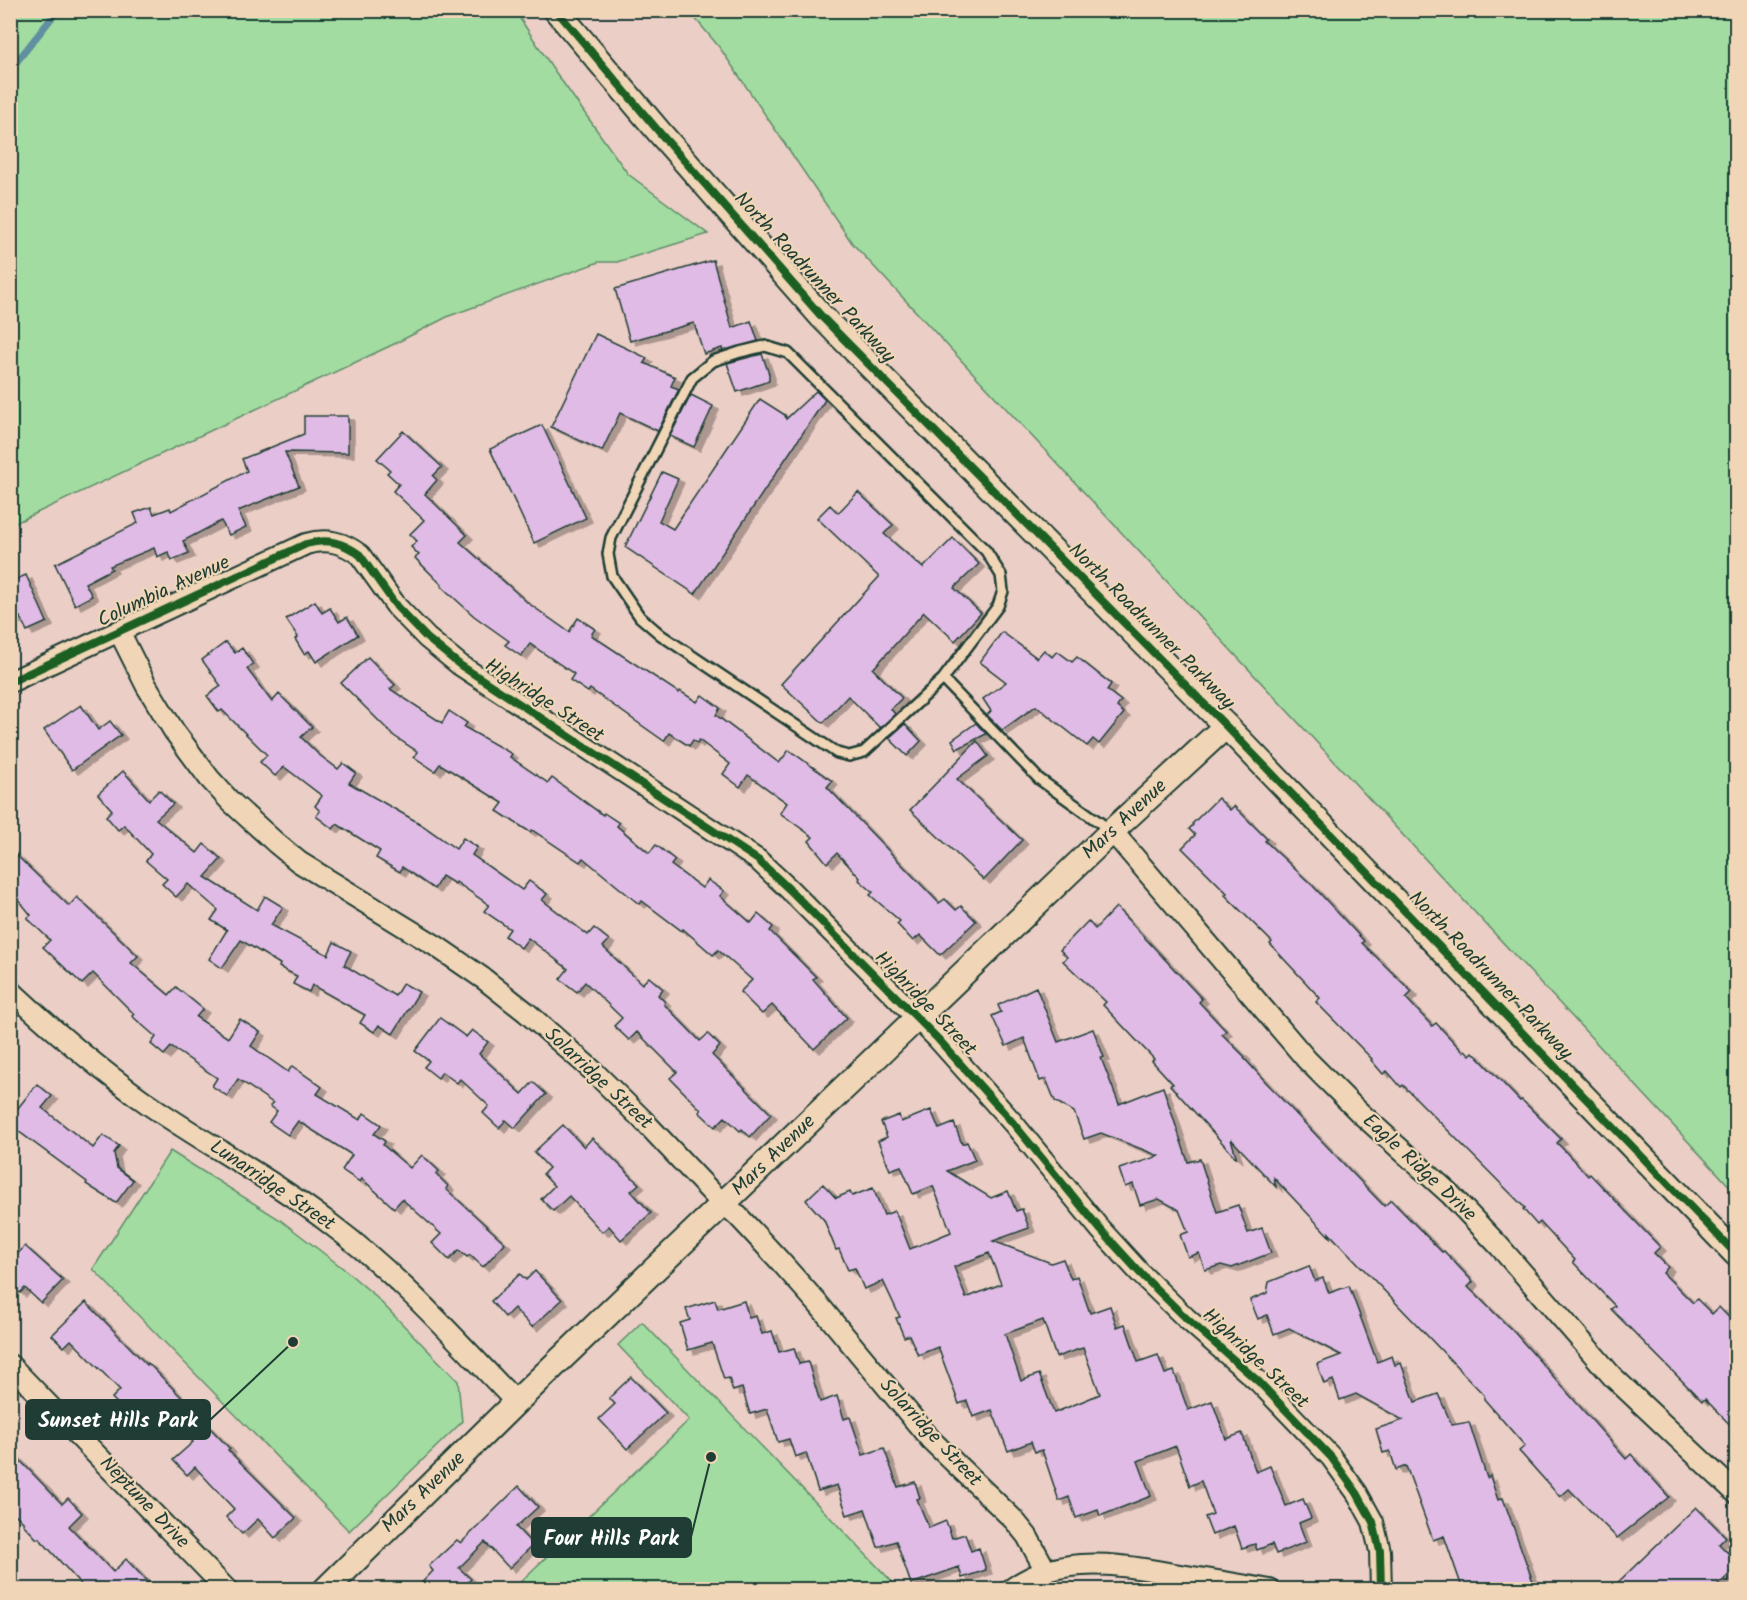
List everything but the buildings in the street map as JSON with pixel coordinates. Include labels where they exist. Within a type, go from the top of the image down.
[{"type":"street","name":"North Roadrunner Parkway","points":[[556,10],[822,317],[1226,726],[1737,1254]]},
{"type":"street","name":"Columbia Avenue","points":[[10,682],[306,544],[335,534]]},
{"type":"street","name":"Highridge Street","points":[[335,534],[343,544],[360,555],[397,607],[427,638],[460,665],[758,860],[938,1039],[1020,1130],[1119,1252],[1186,1318],[1259,1382],[1331,1458],[1357,1493],[1373,1522],[1380,1551],[1381,1590]]},
{"type":"street","name":"Solarridge Street","points":[[119,631],[146,685],[174,731],[209,778],[252,822],[299,862],[436,946],[506,995],[600,1078],[749,1228],[819,1305],[931,1440],[1014,1520],[1032,1545],[1046,1571]]},
{"type":"street","name":"Mars Avenue","points":[[325,1590],[516,1402],[1112,831],[1226,726]]},
{"type":"street","name":"Eagle Ridge Drive","points":[[1112,831],[1307,1060],[1358,1111],[1450,1194],[1500,1247],[1611,1376],[1737,1493]]},
{"type":"street","name":"Lunarridge Street","points":[[10,990],[74,1048],[150,1105],[273,1183],[361,1248],[418,1300],[516,1402]]},
{"type":"street","name":"Neptune Drive","points":[[10,1365],[227,1590]]},
{"type":"street","points":[[1010,1590],[1023,1581],[1046,1571],[1077,1565],[1119,1565],[1270,1590]]},
{"type":"lane","points":[[765,346],[788,353],[986,551],[1001,575],[1003,591],[998,606],[943,679],[864,752],[849,756],[837,753],[661,635],[640,617],[612,576],[608,554],[611,538],[692,378],[713,361],[765,346]]},
{"type":"lane","points":[[943,679],[1039,779],[1112,831]]},
{"type":"green space","points":[[10,11],[515,11],[628,174],[708,234],[617,262],[599,262],[449,316],[11,525]]},
{"type":"green space","points":[[689,11],[1736,11],[1736,1193],[852,243],[720,48]]},
{"type":"green space","points":[[170,1151],[279,1219],[344,1269],[373,1294],[458,1381],[462,1422],[349,1531],[93,1269]]},
{"type":"green space","points":[[642,1322],[899,1589],[513,1589],[689,1420],[618,1345]]},
{"type":"waterway","points":[[10,70],[58,10]]},
{"type":"cycle path","points":[[556,10],[660,133],[822,317],[1226,726],[1736,1254]]},
{"type":"cycle path","points":[[10,682],[306,544],[328,541],[341,544],[354,551],[360,555],[397,607],[427,638],[460,665],[758,860],[938,1039],[1013,1123],[1100,1229],[1141,1274],[1186,1318],[1259,1382],[1331,1457],[1357,1493],[1373,1522],[1380,1551],[1381,1590]]},
{"type":"place","name":"Sunset Hills Park","points":[[293,1342]]},
{"type":"place","name":"Four Hills Park","points":[[711,1457]]}]
